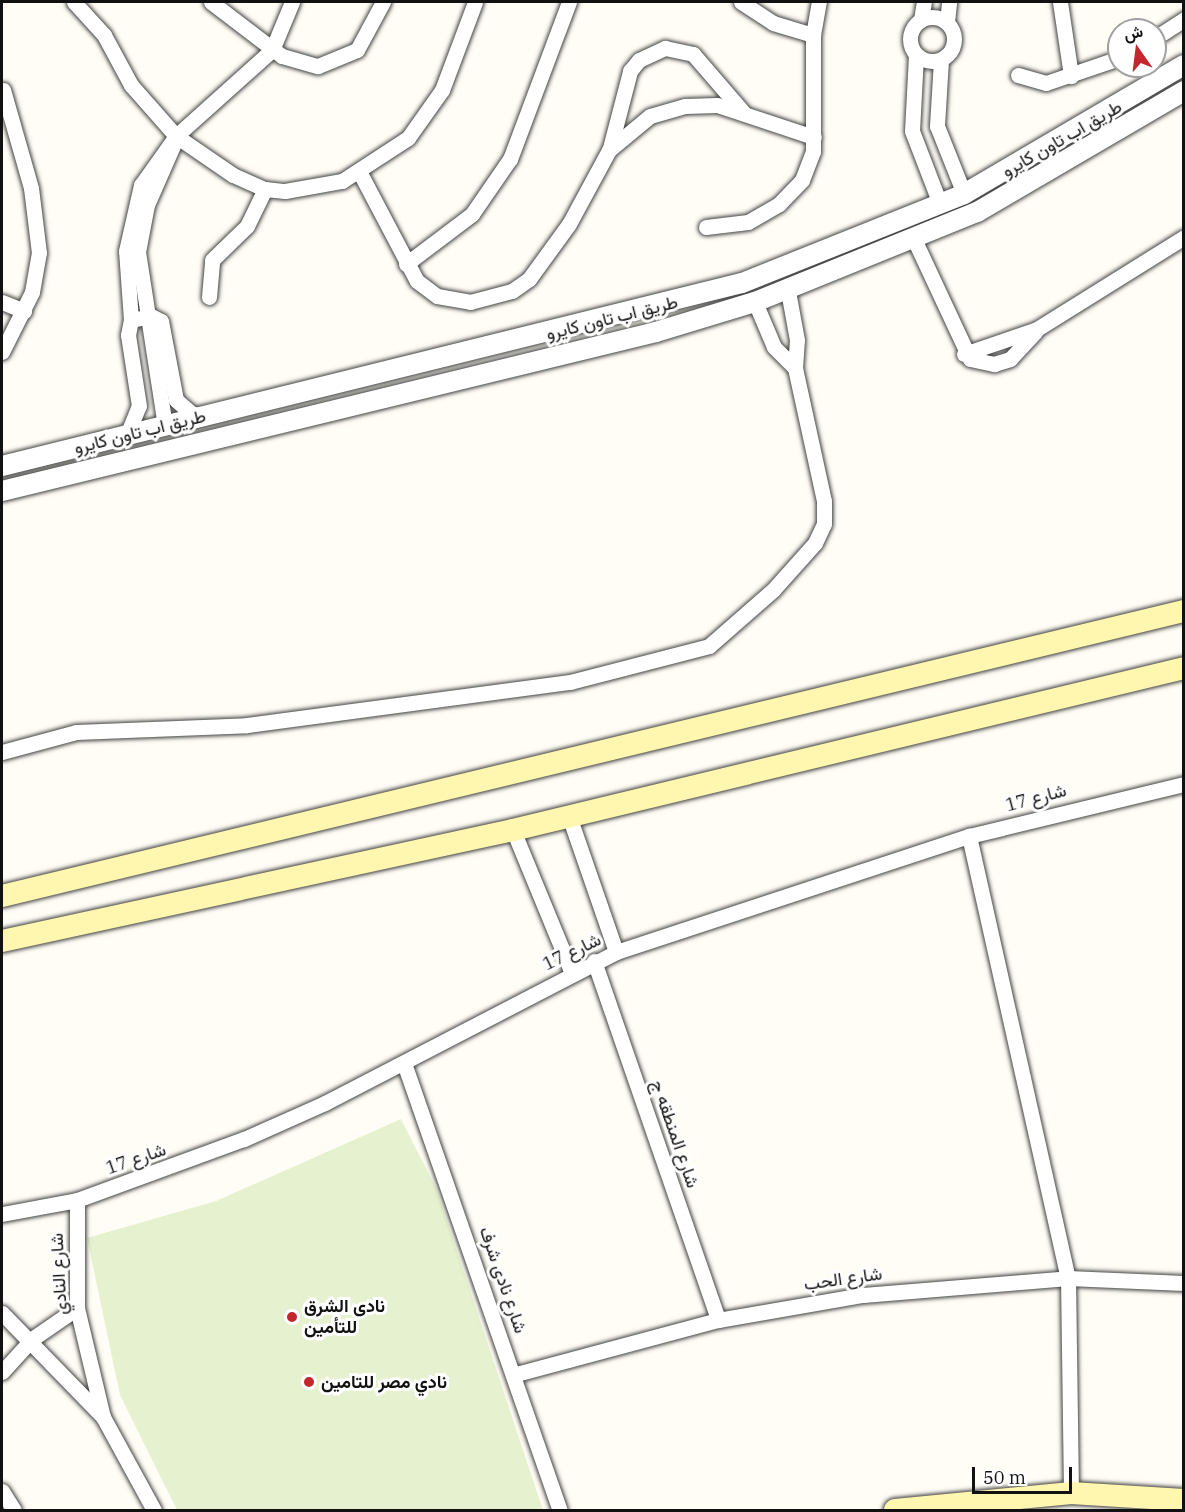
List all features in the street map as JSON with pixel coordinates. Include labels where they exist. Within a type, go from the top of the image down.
[{"type":"main road","points":[[2,896],[1184,611]]},
{"type":"main road","points":[[2,941],[513,830],[1184,668]]},
{"type":"main road","points":[[895,1510],[1071,1493],[1184,1500]]},
{"type":"street","points":[[74,2],[104,35],[131,85],[177,136],[204,157],[265,189],[323,186],[360,173],[400,144],[427,115],[442,90],[476,2]]},
{"type":"street","points":[[211,2],[272,50],[305,66],[344,58],[367,39],[383,2]]},
{"type":"street","points":[[202,416],[182,408],[166,390],[139,318],[140,236],[177,136],[272,50],[292,2]]},
{"type":"street","points":[[406,264],[472,214],[510,159],[569,2]]},
{"type":"street","points":[[741,2],[773,23],[813,35]]},
{"type":"street","points":[[706,227],[734,226],[779,204],[802,180],[814,137],[813,35],[819,2]]},
{"type":"street","points":[[924,2],[921,20],[910,33],[916,55],[912,131],[940,204]]},
{"type":"street","points":[[949,2],[947,22],[954,43],[942,60],[937,126],[964,194],[914,239],[964,354],[981,362],[1010,359],[1037,329],[1184,237]]},
{"type":"street","points":[[1060,2],[1071,76]]},
{"type":"street","points":[[1167,30],[1184,19]]},
{"type":"street","points":[[921,20],[947,22]]},
{"type":"street","points":[[360,173],[406,264],[426,290],[449,300],[471,302],[512,291],[544,263],[609,150],[630,71],[658,50],[693,54],[743,112]]},
{"type":"street","points":[[916,55],[942,60]]},
{"type":"street","points":[[1018,75],[1046,83],[1107,62]]},
{"type":"street","name":"طريق اب تاون كايرو","points":[[2,466],[652,309],[781,269],[964,194],[1184,65]]},
{"type":"street","points":[[2,352],[24,311],[37,273],[39,232],[26,164],[3,90]]},
{"type":"street","name":"طريق اب تاون كايرو","points":[[2,491],[656,332],[788,291],[914,239],[1047,176],[1184,91]]},
{"type":"street","points":[[609,150],[634,126],[667,110],[710,105],[743,112],[814,137]]},
{"type":"street","points":[[209,297],[212,260],[247,226],[265,189]]},
{"type":"street","points":[[2,752],[76,732],[247,725],[570,682],[703,649],[773,590],[815,543],[824,524],[824,501],[795,368],[797,340],[788,291]]},
{"type":"street","points":[[2,302],[24,311]]},
{"type":"street","points":[[755,302],[774,347],[795,368]]},
{"type":"street","points":[[127,435],[138,417],[138,395],[128,335],[139,318]]},
{"type":"street","points":[[138,395],[166,390]]},
{"type":"street","points":[[165,426],[166,390]]},
{"type":"street","name":"شارع 17","points":[[2,1214],[76,1200],[244,1139],[404,1063],[594,961],[616,952],[969,836],[1184,784]]},
{"type":"street","points":[[569,816],[616,952]]},
{"type":"street","points":[[513,830],[572,973]]},
{"type":"street","points":[[969,836],[1068,1278],[1071,1493]]},
{"type":"street","name":"شارع المنطقه ج","points":[[594,961],[718,1320]]},
{"type":"street","name":"شارع نادى شرف","points":[[404,1063],[516,1374],[560,1510]]},
{"type":"street","name":"شارع النادي","points":[[76,1200],[77,1308],[103,1417]]},
{"type":"street","name":"شارع الحب","points":[[516,1374],[718,1320],[863,1294],[1068,1278],[1184,1282]]},
{"type":"street","points":[[2,1372],[32,1339],[77,1308]]},
{"type":"street","name":"شارع النادي","points":[[2,1313],[32,1339],[103,1417],[154,1510]]},
{"type":"street","points":[[2,1491],[14,1510]]},
{"type":"green space","name":"نادى الشرق للتأمين","points":[[401,1119],[436,1188],[543,1510],[177,1510],[120,1395],[87,1238],[216,1201]]},
{"type":"place","name":"نادى الشرق للتأمين","points":[[292,1317]]},
{"type":"place","name":"نادي مصر للتامين","points":[[309,1382]]}]
